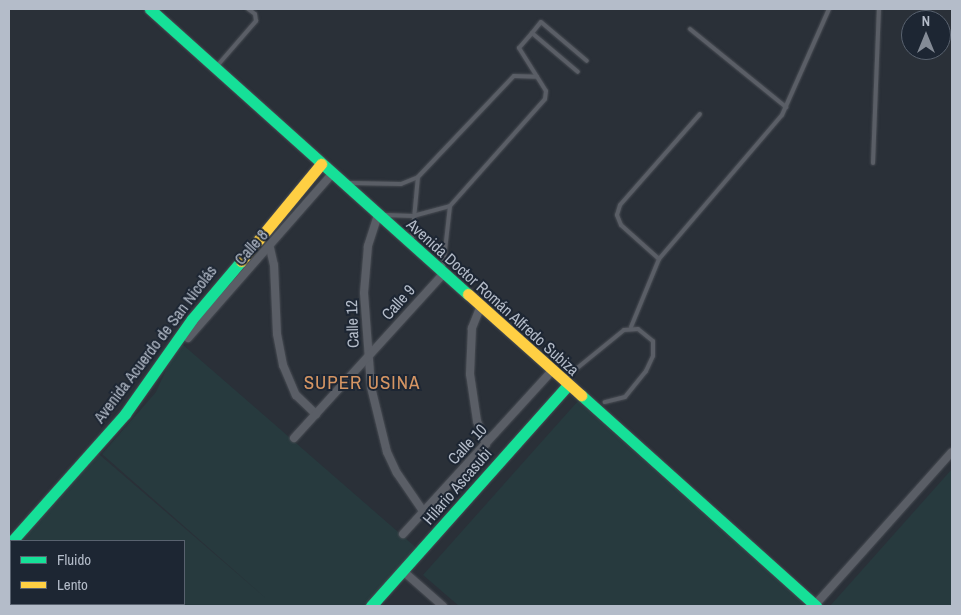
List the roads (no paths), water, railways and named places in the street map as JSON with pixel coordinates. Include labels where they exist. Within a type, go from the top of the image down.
[{"type":"street","name":"Avenida Doctor Román Alfredo Subiza","points":[[150,9],[480,308],[815,606]]},
{"type":"street","name":"Avenida Acuerdo de San Nicolás","points":[[13,540],[125,414],[192,319],[321,164]]},
{"type":"street","name":"Calle 8","points":[[188,338],[270,248],[332,174]]},
{"type":"street","name":"Calle 12","points":[[378,215],[366,259],[367,357],[387,452],[397,473],[422,511]]},
{"type":"street","points":[[270,248],[274,265],[277,334],[283,365],[296,395],[316,414]]},
{"type":"street","name":"Calle 9","points":[[294,438],[443,274]]},
{"type":"street","points":[[480,308],[472,328],[470,374],[477,421],[486,444]]},
{"type":"street","name":"Calle 10","points":[[403,534],[422,511],[552,372]]},
{"type":"street","name":"Hilario Ascasubi","points":[[371,606],[564,383]]},
{"type":"street","points":[[815,606],[952,452]]},
{"type":"street","points":[[403,571],[443,606]]},
{"type":"lane","points":[[215,67],[256,21],[255,14],[248,9]]},
{"type":"lane","points":[[564,383],[631,327],[659,260],[786,107],[829,9]]},
{"type":"lane","points":[[873,163],[879,9]]},
{"type":"lane","points":[[378,215],[413,216],[450,206],[545,99],[546,91],[519,48],[541,22],[587,61]]},
{"type":"lane","points":[[690,29],[786,107]]},
{"type":"lane","points":[[532,33],[578,72]]},
{"type":"lane","points":[[343,183],[392,185],[418,177],[514,76],[537,77]]},
{"type":"lane","points":[[659,260],[621,225],[617,215],[620,205],[700,114]]},
{"type":"lane","points":[[412,246],[413,216],[418,177]]},
{"type":"lane","points":[[443,274],[450,206]]},
{"type":"lane","points":[[605,402],[625,396],[646,371],[653,356],[653,341],[638,329],[631,327]]},
{"type":"district","name":"SUPER USINA","points":[[362,383]]}]
